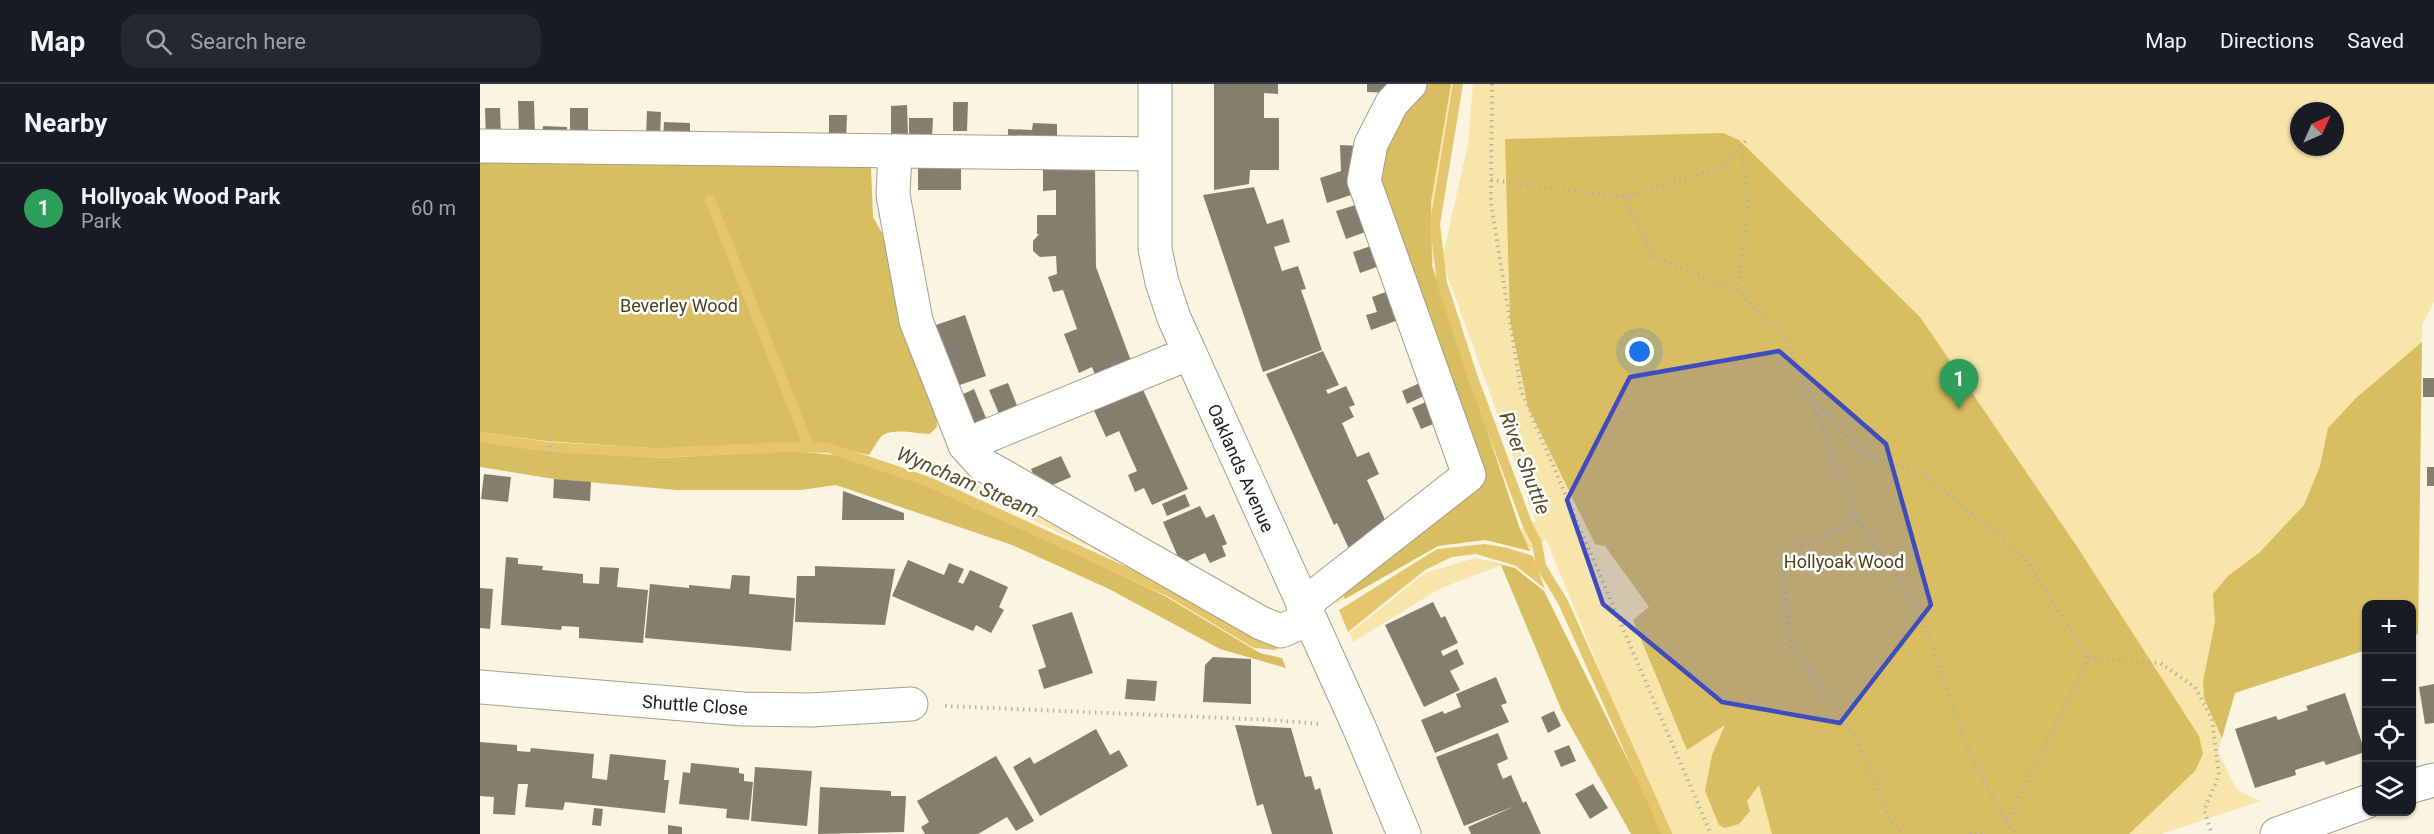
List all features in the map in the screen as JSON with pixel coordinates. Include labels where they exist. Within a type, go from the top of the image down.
[{"type":"street","name":"Oaklands Avenue","points":[[1155,84],[1155,249],[1162,282],[1190,353],[1359,727],[1404,834]]},
{"type":"street","points":[[895,151],[893,195],[916,321],[965,445],[982,464],[1261,623],[1281,631],[1469,474],[1364,181],[1371,144],[1392,103],[1410,84]]},
{"type":"street","points":[[480,146],[1154,154]]},
{"type":"street","points":[[965,445],[1190,353]]},
{"type":"street","name":"Shuttle Close","points":[[480,687],[743,709],[811,710],[911,704]]},
{"type":"street","points":[[2416,785],[2434,780]]},
{"type":"street","points":[[2279,834],[2362,804]]},
{"type":"path","points":[[1492,84],[1491,203],[1521,391],[1711,834]]},
{"type":"path","points":[[1491,180],[1624,197],[1722,167],[1748,138]]},
{"type":"path","points":[[1737,291],[1749,198],[1740,147]]},
{"type":"path","points":[[1624,197],[1654,257],[1737,291],[1786,340],[1857,520],[1917,604],[1970,755],[2006,822],[2017,834]]},
{"type":"path","points":[[1811,399],[1865,455],[1924,474],[2023,556],[2089,658]]},
{"type":"path","points":[[549,453],[550,439]]},
{"type":"path","points":[[1857,520],[1781,557],[1791,647],[1854,734],[1890,820],[1902,834]]},
{"type":"path","points":[[2089,658],[2160,663],[2195,687],[2212,719],[2219,775],[2204,810],[2203,820],[2209,825],[2212,834]]},
{"type":"path","points":[[2006,822],[2089,658]]},
{"type":"path","points":[[911,704],[1260,719],[1359,727]]},
{"type":"path","points":[[1970,834],[1972,832],[1986,834]]},
{"type":"highlighted area","points":[[1779,351],[1886,444],[1931,605],[1840,723],[1722,702],[1603,604],[1567,500],[1630,377]]},
{"type":"green space","points":[[1423,84],[1451,84],[1431,202],[1432,266],[1520,529],[1530,551],[1485,540],[1438,546],[1345,599],[1338,583],[1477,476],[1373,181],[1384,137]]},
{"type":"green space","points":[[1424,84],[1454,84],[1433,266],[1520,529],[1536,521],[1442,260],[1468,144],[1473,84],[2434,84],[2434,302],[2422,325],[2418,634],[2416,635],[2416,600],[2362,600],[2362,651],[2235,693],[2218,752],[2237,790],[2260,801],[2161,834],[1667,834],[1546,539],[1530,551],[1480,538],[1438,546],[1336,604],[1330,590],[1477,476],[1373,181]]},
{"type":"green space","name":"Hollyoak Wood","points":[[1723,133],[1739,140],[1920,317],[2076,545],[2199,736],[2203,754],[2195,771],[2129,834],[1772,834],[1759,785],[1747,801],[1750,811],[1739,824],[1725,828],[1719,825],[1705,791],[1712,755],[1725,725],[1687,750],[1633,620],[1649,607],[1605,546],[1595,544],[1528,407],[1510,320],[1505,139]]},
{"type":"green space","name":"Beverley Wood","points":[[480,157],[871,167],[873,217],[891,249],[936,403],[937,427],[930,434],[900,432],[883,435],[869,455],[829,445],[791,443],[678,450],[545,441],[480,432]]},
{"type":"green space","points":[[2422,342],[2418,634],[2416,635],[2416,600],[2362,600],[2362,651],[2235,693],[2222,738],[2204,698],[2203,681],[2215,622],[2213,594],[2228,576],[2260,552],[2304,505],[2320,466],[2328,428],[2356,398]]},
{"type":"green space","points":[[480,440],[547,450],[658,458],[792,451],[835,455],[884,468],[980,508],[1165,596],[1260,653],[1282,658],[1286,668],[1220,649],[1109,589],[1012,545],[836,485],[801,490],[677,490],[554,479],[480,467]]},
{"type":"green space","points":[[916,465],[1006,495],[1187,593]]},
{"type":"green space","points":[[1475,558],[1515,568],[1544,591],[1656,817],[1662,834],[1631,834],[1562,711],[1501,565],[1439,589],[1353,642],[1350,633],[1425,573]]},
{"type":"green space","points":[[1475,558],[1515,568],[1544,591],[1656,817],[1662,834],[1631,834],[1562,711],[1501,565]]},
{"type":"shaded area","points":[[1485,544],[1533,556],[1545,589],[1516,566],[1476,554],[1452,557],[1425,570],[1348,632],[1339,610],[1437,549]]},
{"type":"building","points":[[1214,84],[1278,84],[1278,94],[1264,93],[1264,118],[1279,118],[1279,170],[1250,170],[1249,184],[1214,190]]},
{"type":"building","points":[[1367,84],[1395,84],[1395,93],[1367,92]]},
{"type":"building","points":[[518,101],[534,101],[535,137],[519,138]]},
{"type":"building","points":[[953,102],[968,102],[967,131],[953,131]]},
{"type":"building","points":[[907,105],[908,135],[891,135],[891,106]]},
{"type":"building","points":[[485,108],[500,108],[501,139],[486,139]]},
{"type":"building","points":[[570,108],[588,108],[588,140],[570,140]]},
{"type":"building","points":[[647,111],[661,112],[660,138],[646,137]]},
{"type":"building","points":[[829,115],[847,115],[846,141],[829,140]]},
{"type":"building","points":[[909,118],[933,118],[932,138],[909,137]]},
{"type":"building","points":[[664,122],[690,123],[690,142],[663,142]]},
{"type":"building","points":[[1033,123],[1057,124],[1057,142],[1008,142],[1008,129],[1032,130]]},
{"type":"building","points":[[543,126],[567,127],[566,146],[542,145]]},
{"type":"building","points":[[1340,145],[1361,146],[1363,191],[1327,203],[1320,178],[1341,171]]},
{"type":"building","points":[[918,157],[961,157],[961,190],[918,190]]},
{"type":"building","points":[[1043,160],[1095,167],[1096,267],[1134,369],[1098,383],[1092,367],[1079,373],[1064,334],[1077,329],[1063,290],[1053,292],[1048,277],[1057,274],[1056,256],[1040,257],[1033,251],[1033,241],[1039,234],[1037,234],[1037,215],[1056,215],[1056,190],[1043,191]]},
{"type":"building","points":[[1254,187],[1267,224],[1283,219],[1290,242],[1274,247],[1282,271],[1298,266],[1306,289],[1301,290],[1322,350],[1263,372],[1203,195]]},
{"type":"building","points":[[1362,203],[1371,230],[1346,239],[1336,211]]},
{"type":"building","points":[[1374,245],[1382,265],[1360,273],[1353,252]]},
{"type":"building","points":[[1391,290],[1401,319],[1371,330],[1366,315],[1377,312],[1372,297]]},
{"type":"building","points":[[965,315],[986,376],[954,387],[933,326]]},
{"type":"building","points":[[1323,351],[1339,385],[1326,390],[1328,394],[1346,386],[1355,405],[1349,407],[1354,417],[1342,423],[1357,457],[1369,452],[1379,474],[1367,480],[1387,524],[1368,533],[1371,540],[1349,549],[1337,523],[1334,525],[1266,374]]},
{"type":"building","points":[[2423,378],[2434,378],[2434,397],[2423,397]]},
{"type":"building","points":[[1422,382],[1428,394],[1407,404],[1402,391]]},
{"type":"building","points":[[1008,383],[1018,408],[1000,416],[989,390]]},
{"type":"building","points":[[1140,383],[1188,489],[1152,505],[1144,488],[1135,492],[1128,475],[1137,471],[1119,431],[1106,437],[1091,404]]},
{"type":"building","points":[[974,389],[986,418],[969,425],[957,397]]},
{"type":"building","points":[[1435,398],[1443,420],[1421,429],[1412,408]]},
{"type":"building","points":[[1061,456],[1071,477],[1041,490],[1031,469]]},
{"type":"building","points":[[2427,467],[2434,467],[2434,486],[2427,486]]},
{"type":"building","points":[[484,474],[511,477],[508,502],[481,499]]},
{"type":"building","points":[[554,479],[591,482],[590,501],[553,498]]},
{"type":"building","points":[[843,491],[904,513],[904,520],[842,520]]},
{"type":"building","points":[[1185,494],[1190,506],[1167,516],[1162,504]]},
{"type":"building","points":[[1200,506],[1206,518],[1214,514],[1227,544],[1222,546],[1226,556],[1210,563],[1205,553],[1181,564],[1163,522]]},
{"type":"building","points":[[506,557],[518,558],[518,564],[543,566],[542,570],[583,574],[583,583],[599,584],[600,567],[619,568],[617,587],[648,590],[643,643],[579,638],[579,627],[562,626],[561,630],[501,625]]},
{"type":"building","points":[[908,560],[944,575],[949,563],[964,569],[958,582],[963,584],[970,570],[1008,587],[999,607],[1004,610],[991,633],[976,625],[973,631],[892,596]]},
{"type":"building","points":[[815,566],[895,569],[885,625],[795,622],[797,576],[815,576]]},
{"type":"building","points":[[732,575],[750,576],[749,594],[795,598],[791,651],[645,638],[650,584],[730,589]]},
{"type":"building","points":[[480,588],[493,589],[490,629],[480,628]]},
{"type":"building","points":[[1433,602],[1441,618],[1445,616],[1458,643],[1441,651],[1443,656],[1457,649],[1464,664],[1450,671],[1460,690],[1424,707],[1385,625]]},
{"type":"building","points":[[1072,612],[1093,673],[1044,689],[1038,670],[1046,667],[1032,625]]},
{"type":"building","points":[[1213,657],[1251,659],[1251,704],[1203,702],[1205,665]]},
{"type":"building","points":[[1496,677],[1507,703],[1501,705],[1509,722],[1435,753],[1421,720],[1461,707],[1456,694]]},
{"type":"building","points":[[1127,679],[1157,681],[1155,701],[1125,699]]},
{"type":"building","points":[[2434,684],[2434,723],[2425,724],[2419,687]]},
{"type":"building","points":[[2345,693],[2362,743],[2362,753],[2326,765],[2324,761],[2295,770],[2296,775],[2255,788],[2235,729],[2276,716],[2278,720],[2308,710],[2306,706]]},
{"type":"building","points":[[1554,711],[1561,726],[1548,733],[1541,717]]},
{"type":"building","points":[[1235,725],[1291,728],[1305,777],[1311,776],[1315,790],[1320,788],[1333,834],[1272,834],[1263,804],[1257,806]]},
{"type":"building","points":[[1096,729],[1110,755],[1119,750],[1128,766],[1040,816],[1013,767],[1030,757],[1034,764]]},
{"type":"building","points":[[1498,733],[1508,759],[1497,764],[1500,772],[1503,779],[1511,775],[1523,803],[1526,801],[1541,834],[1471,834],[1468,827],[1515,806],[1464,826],[1436,757]]},
{"type":"building","points":[[480,742],[517,745],[517,751],[530,752],[531,748],[594,754],[592,778],[607,780],[610,754],[666,760],[664,780],[669,780],[665,813],[565,802],[563,810],[525,807],[528,784],[518,784],[515,815],[493,814],[494,797],[480,796]]},
{"type":"building","points":[[1569,745],[1576,761],[1561,767],[1554,751]]},
{"type":"building","points":[[996,756],[1034,821],[1016,831],[1007,817],[978,834],[925,834],[921,827],[929,822],[917,801]]},
{"type":"building","points":[[691,763],[739,768],[739,773],[744,774],[744,781],[753,782],[749,820],[726,818],[727,809],[679,804],[683,772],[690,773]]},
{"type":"building","points":[[755,767],[812,771],[807,826],[751,821]]},
{"type":"building","points":[[1593,784],[1608,808],[1590,819],[1575,794]]},
{"type":"building","points":[[820,787],[891,791],[891,796],[906,796],[904,832],[818,834]]},
{"type":"building","points":[[594,808],[603,809],[601,826],[592,825]]},
{"type":"building","points":[[668,825],[682,827],[682,834],[668,834]]},
{"type":"waterway","name":"River Shuttle","points":[[1458,84],[1435,224],[1442,283],[1473,378],[1528,526],[1537,543],[1541,566],[1563,602],[1667,834]]},
{"type":"waterway","points":[[710,200],[809,447]]},
{"type":"waterway","name":"Wyncham Stream","points":[[480,437],[548,447],[654,453],[788,447],[829,448],[929,482],[1170,592],[1255,643],[1274,645]]},
{"type":"place","name":"Hollyoak Wood Park","points":[[1959,409]]}]
